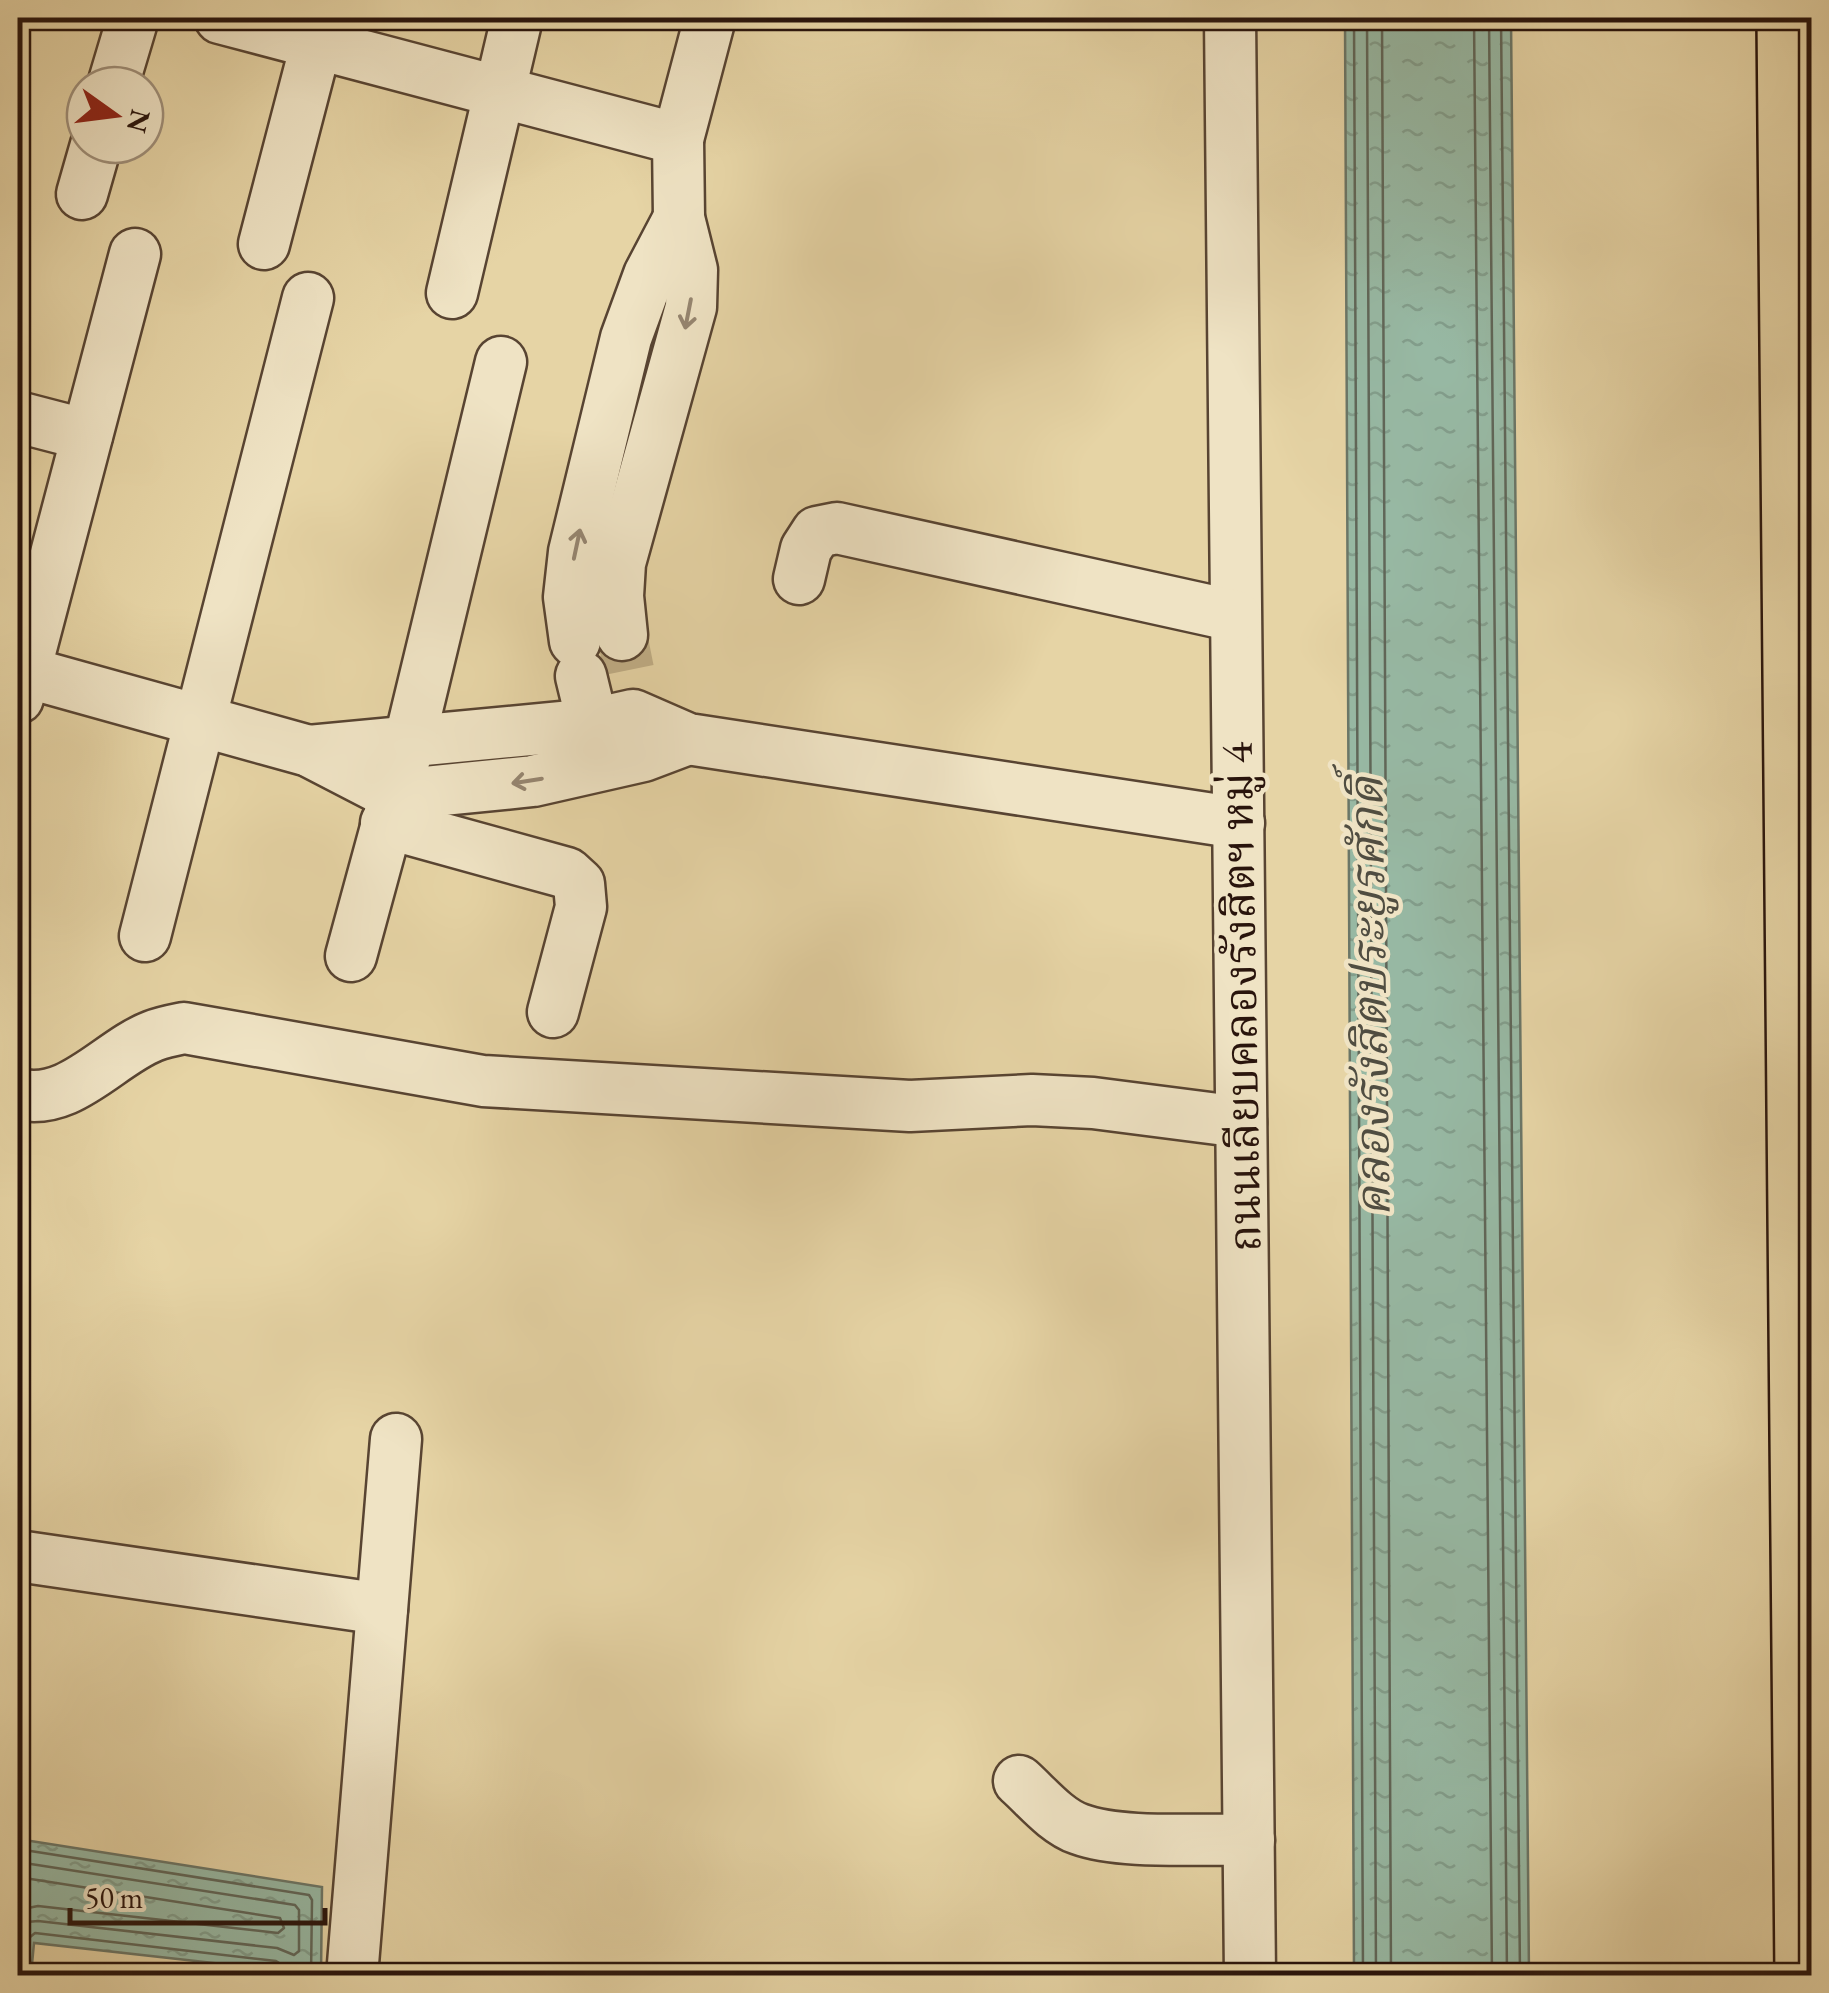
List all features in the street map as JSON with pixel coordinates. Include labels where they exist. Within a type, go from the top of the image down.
[{"type":"main road","points":[[1784,18],[1802,935],[1803,1976]]},
{"type":"street","points":[[119,65],[132,18]]},
{"type":"street","points":[[220,18],[320,30],[499,91],[678,139]]},
{"type":"street","points":[[452,293],[516,18]]},
{"type":"street","points":[[390,809],[533,781],[618,702],[620,563],[691,307],[692,270],[679,218],[678,139],[710,18]]},
{"type":"street","name":"ถนนเลียบคลองรังสิตฯ หมู่ 4","points":[[1230,18],[1250,1976]]},
{"type":"street","points":[[264,244],[320,30]]},
{"type":"street","points":[[82,194],[90,165]]},
{"type":"street","points":[[134,254],[20,680],[202,720],[309,751],[390,809],[567,872],[579,884],[581,907],[553,1012]]},
{"type":"street","points":[[145,936],[308,298]]},
{"type":"street","points":[[351,956],[409,743],[500,362]]},
{"type":"street","points":[[18,417],[87,435]]},
{"type":"street","points":[[798,579],[806,549],[816,532],[837,528],[1235,616]]},
{"type":"street","points":[[309,751],[409,743],[618,702],[1239,824]]},
{"type":"street","points":[[18,1094],[42,1096],[66,1089],[152,1036],[184,1028],[484,1081],[910,1106],[1032,1100],[1078,1102],[1240,1122]]},
{"type":"street","points":[[352,1976],[396,1439]]},
{"type":"street","points":[[18,1556],[382,1609]]},
{"type":"street","points":[[1019,1781],[1078,1829],[1120,1837],[1249,1840]]},
{"type":"water","name":"คลองรังสิตประยูรศักดิ์","points":[[1345,18],[1511,18],[1529,1975],[1354,1975]]},
{"type":"water","points":[[18,1839],[322,1887],[321,1975],[34,1943],[31,1975],[18,1975]]},
{"type":"tunnel","points":[[622,635],[629,670]]}]
